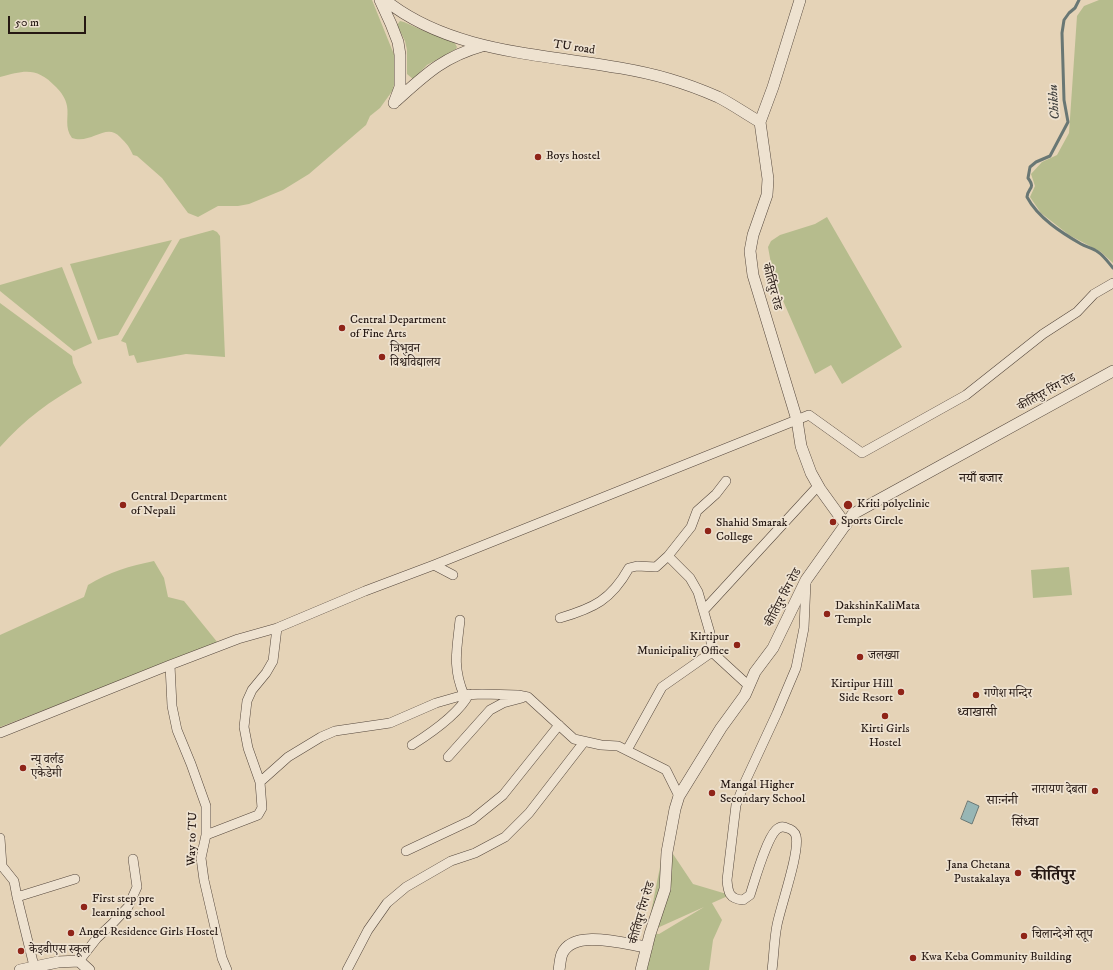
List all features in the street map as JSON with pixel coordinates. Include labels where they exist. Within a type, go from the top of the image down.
[{"type":"street","points":[[380,0],[398,42],[400,55],[400,87],[394,103],[435,67],[465,51],[482,46]]},
{"type":"street","name":"TU road","points":[[385,0],[397,10],[416,21],[439,31],[482,46],[605,66],[668,79],[719,98],[760,122]]},
{"type":"street","name":"कीर्तिपुर रोड","points":[[800,0],[773,87],[760,122],[768,179],[767,195],[750,251],[751,263],[753,275],[797,420],[801,446],[811,473],[818,486],[846,525]]},
{"type":"street","points":[[0,733],[238,639],[277,628],[365,591],[434,565],[809,415],[862,453],[966,395],[1044,334],[1077,312],[1094,294],[1113,283]]},
{"type":"street","name":"कीर्तिपुर रिंग रोड","points":[[641,970],[665,889],[667,852],[679,796],[721,728],[745,696],[755,672],[773,648],[806,580],[853,514],[1113,371]]},
{"type":"street","points":[[560,618],[580,612],[600,602],[611,594],[622,581],[629,568],[637,566],[656,567],[668,556],[691,526],[697,511],[716,494],[726,481]]},
{"type":"street","points":[[704,610],[818,486]]},
{"type":"street","points":[[668,556],[690,578],[698,592],[710,633],[712,652],[749,686]]},
{"type":"street","points":[[434,565],[453,575]]},
{"type":"street","points":[[772,970],[777,925],[796,850],[796,836],[794,832],[785,827],[781,827],[775,831],[769,842],[750,895],[743,900],[732,898],[727,887],[727,880],[736,805],[796,668],[804,628],[806,580]]},
{"type":"street","points":[[412,745],[433,732],[465,703],[466,694],[458,682],[456,665],[460,620]]},
{"type":"street","points":[[206,835],[258,815],[262,808],[260,782],[248,748],[244,727],[247,701],[252,690],[266,673],[273,661],[277,628]]},
{"type":"street","points":[[627,750],[662,687],[712,652]]},
{"type":"street","name":"Way to TU","points":[[170,665],[172,706],[177,730],[206,806],[206,835],[201,858],[204,880],[222,958],[227,970]]},
{"type":"street","points":[[260,782],[288,757],[320,737],[335,730],[390,723],[436,703],[466,694],[518,695],[528,697],[574,739],[584,742],[618,746],[666,770],[679,796]]},
{"type":"street","points":[[448,757],[490,710],[503,703],[528,697]]},
{"type":"street","points":[[406,851],[472,820],[503,796],[559,725]]},
{"type":"street","points":[[347,970],[368,930],[387,903],[406,887],[451,861],[480,850],[505,837],[529,813],[584,742]]},
{"type":"street","points":[[0,838],[2,866],[14,881],[34,966]]},
{"type":"street","points":[[79,961],[97,938],[128,907],[137,887],[134,859]]},
{"type":"street","points":[[17,897],[75,879]]},
{"type":"street","points":[[559,970],[562,954],[570,944],[584,939],[598,939],[647,948]]},
{"type":"street","points":[[20,970],[58,962],[79,961],[88,970]]},
{"type":"green space","points":[[0,0],[372,0],[395,57],[395,79],[393,90],[380,108],[370,116],[366,125],[309,174],[283,190],[249,204],[238,206],[218,206],[198,217],[188,213],[162,178],[137,156],[133,155],[126,143],[115,133],[104,133],[86,139],[72,138],[67,126],[66,101],[60,91],[43,76],[37,73],[24,72],[0,77]]},
{"type":"green space","points":[[1099,0],[1113,0],[1113,263],[1101,252],[1069,235],[1041,213],[1030,197],[1035,186],[1031,174],[1042,162],[1057,155],[1069,133],[1077,16],[1084,6]]},
{"type":"green space","points":[[400,21],[424,31],[453,40],[457,47],[456,49],[427,65],[413,79],[407,74],[407,50],[405,41],[397,25]]},
{"type":"green space","points":[[827,217],[902,347],[842,384],[831,365],[815,374],[774,280],[768,247],[771,241],[780,235],[815,224]]},
{"type":"green space","points":[[213,230],[220,236],[225,357],[186,354],[137,363],[134,355],[129,356],[126,343],[121,341],[180,239]]},
{"type":"green space","points":[[172,240],[118,335],[98,340],[70,264]]},
{"type":"green space","points":[[62,267],[92,343],[74,351],[0,291],[0,285]]},
{"type":"green space","points":[[0,303],[72,356],[73,363],[82,383],[59,396],[38,411],[0,447]]},
{"type":"green space","points":[[154,561],[164,578],[168,597],[184,601],[218,643],[0,727],[0,635],[84,597],[88,585],[104,576],[128,567]]},
{"type":"green space","points":[[1069,567],[1072,595],[1033,598],[1031,570]]},
{"type":"green space","points":[[665,842],[693,884],[730,895],[712,903],[722,920],[713,940],[709,970],[636,970],[646,933],[659,934],[704,907],[655,929],[648,927]]},
{"type":"water","points":[[968,801],[979,806],[972,824],[961,819]]},
{"type":"waterway","name":"Chikhu","points":[[1079,0],[1075,8],[1064,20],[1062,33],[1064,100],[1068,122],[1050,156],[1036,162],[1030,167],[1028,178],[1031,186],[1027,197],[1037,212],[1058,230],[1083,245],[1094,249],[1104,257],[1113,268]]},
{"type":"place","name":"Boys hostel","points":[[538,157]]},
{"type":"place","name":"Central Department of Fine Arts","points":[[342,328]]},
{"type":"place","name":"त्रिभुवन विश्वविद्यालय","points":[[382,357]]},
{"type":"place","name":"Central Department of Nepali","points":[[123,505]]},
{"type":"place","name":"Kriti polyclinic","points":[[848,505]]},
{"type":"place","name":"Sports Circle","points":[[833,522]]},
{"type":"place","name":"Shahid Smarak College","points":[[708,531]]},
{"type":"place","name":"DakshinKaliMata Temple","points":[[827,614]]},
{"type":"place","name":"Kirtipur Municipality Office","points":[[737,645]]},
{"type":"place","name":"जलख्या","points":[[860,657]]},
{"type":"place","name":"Kirtipur Hill Side Resort","points":[[901,692]]},
{"type":"place","name":"गणेश मन्दिर","points":[[976,695]]},
{"type":"place","name":"Kirti Girls Hostel","points":[[885,716]]},
{"type":"place","name":"न्यु वर्लड एकेडेमी","points":[[23,768]]},
{"type":"place","name":"नारायण देबता","points":[[1095,791]]},
{"type":"place","name":"Mangal Higher Secondary School","points":[[712,793]]},
{"type":"place","name":"Jana Chetana Pustakalaya","points":[[1018,873]]},
{"type":"place","name":"First step pre learning school","points":[[84,907]]},
{"type":"place","name":"Angel Residence Girls Hostel","points":[[71,933]]},
{"type":"place","name":"चिलान्देओ स्तूप","points":[[1024,936]]},
{"type":"place","name":"केइबीएस स्कूल","points":[[21,951]]},
{"type":"place","name":"Kwa Keba Community Building","points":[[913,958]]},
{"type":"district","name":"नयाँ बजार","points":[[981,479]]},
{"type":"district","name":"ध्वाखासी","points":[[977,713]]},
{"type":"district","name":"साःनंनी","points":[[1002,801]]},
{"type":"district","name":"सिंध्वा","points":[[1025,823]]},
{"type":"district","name":"कीर्तिपुर","points":[[1053,877]]}]
